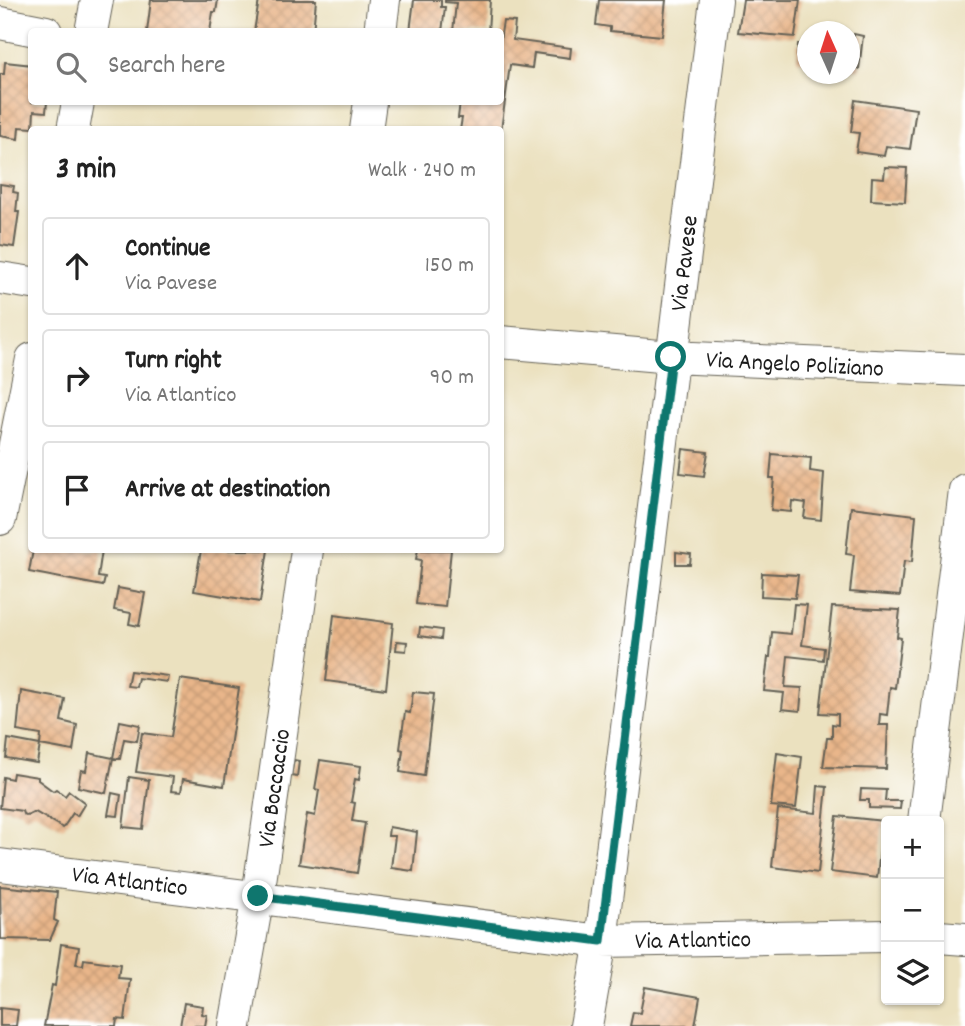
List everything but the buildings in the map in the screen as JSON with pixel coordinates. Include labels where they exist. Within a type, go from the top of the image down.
[{"type":"street","points":[[91,28],[97,0]]},
{"type":"street","points":[[380,28],[384,0]]},
{"type":"street","name":"Via Pavese","points":[[586,1026],[601,941],[716,0]]},
{"type":"street","points":[[0,23],[28,28]]},
{"type":"street","points":[[74,126],[77,105]]},
{"type":"street","points":[[367,126],[370,105]]},
{"type":"street","points":[[0,278],[28,282]]},
{"type":"street","name":"Via Angelo Poliziano","points":[[504,342],[671,357],[965,370]]},
{"type":"street","points":[[0,519],[28,379]]},
{"type":"street","points":[[925,816],[953,682],[965,490]]},
{"type":"street","name":"Via Boccaccio","points":[[235,1026],[258,896],[307,553]]},
{"type":"street","name":"Via Atlantico","points":[[0,865],[601,941],[881,936]]},
{"type":"street","points":[[944,937],[965,939]]},
{"type":"route","points":[[258,896],[601,941],[671,357]]}]
